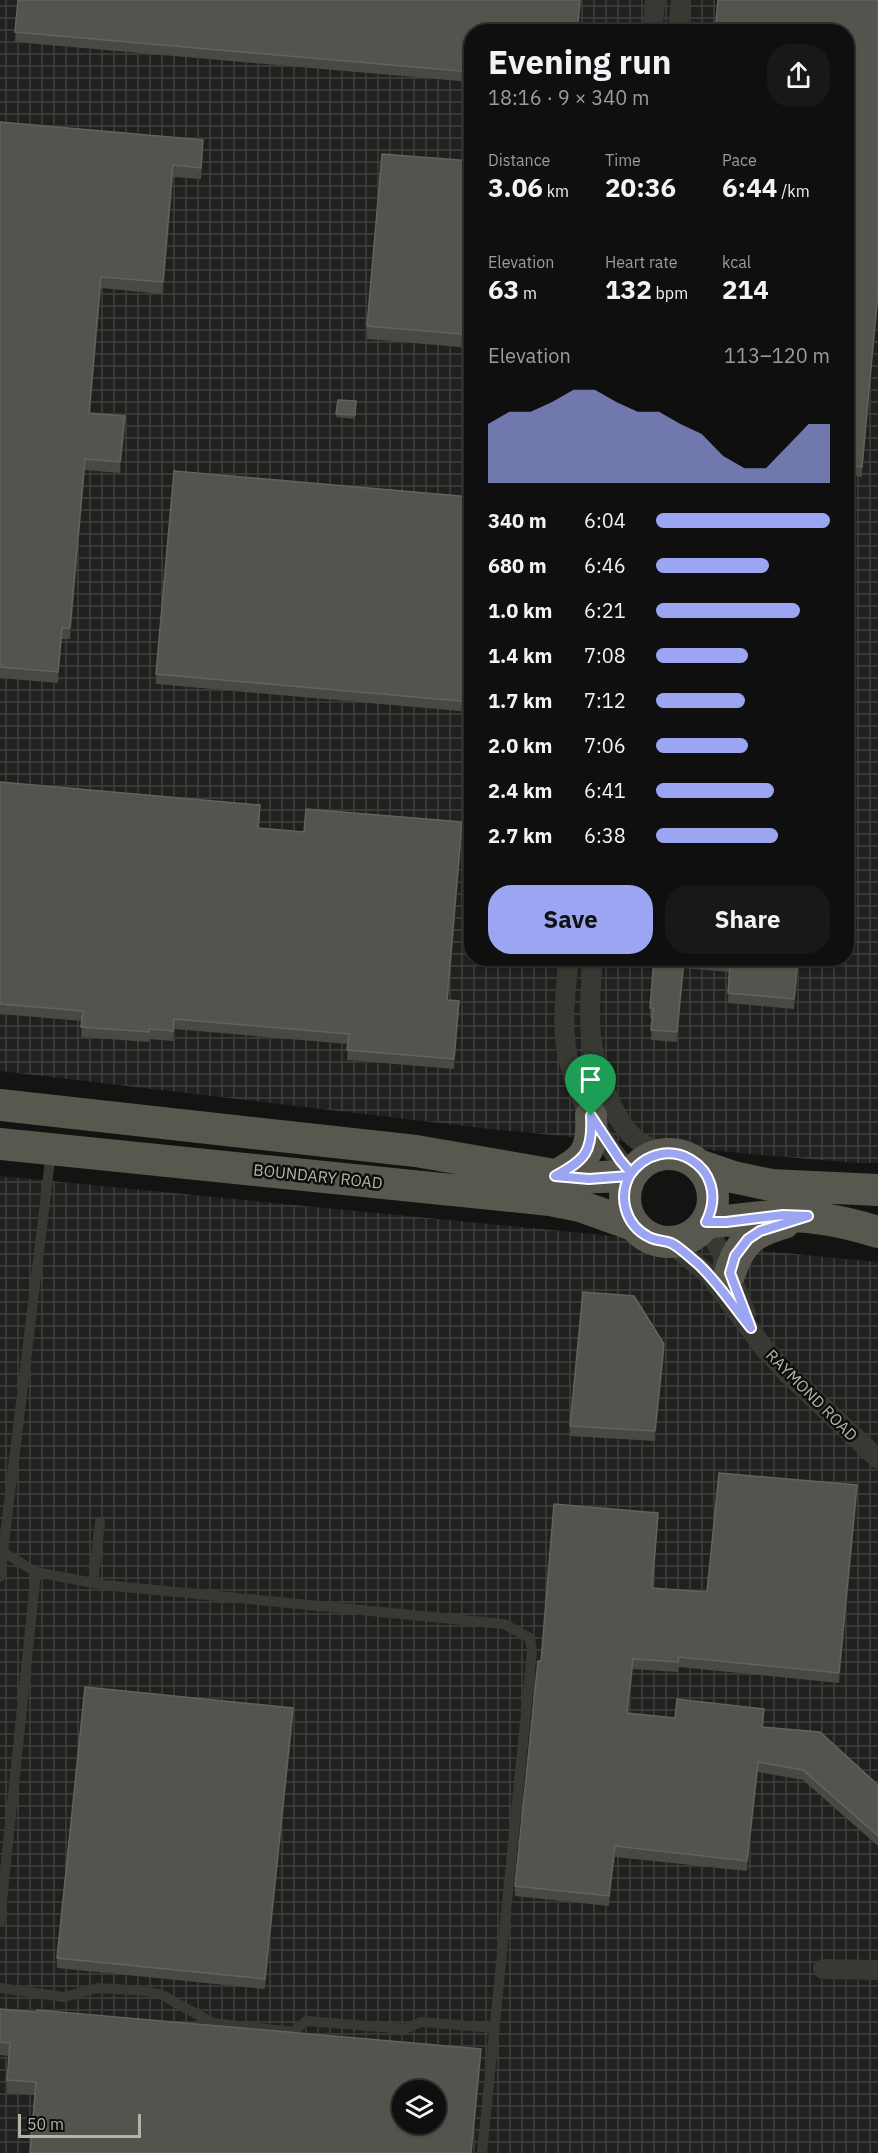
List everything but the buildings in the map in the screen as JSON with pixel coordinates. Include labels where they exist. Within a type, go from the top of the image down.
[{"type":"main road","points":[[0,1105],[416,1151],[555,1176],[589,1179],[630,1175]]},
{"type":"main road","points":[[555,1176],[578,1163],[585,1155],[591,1139],[591,1116]]},
{"type":"main road","name":"BOUNDARY ROAD","points":[[0,1144],[550,1200],[580,1206],[633,1225]]},
{"type":"main road","points":[[698,1165],[709,1179],[713,1196],[706,1222],[690,1237],[670,1242],[650,1238],[633,1225],[624,1200],[630,1175],[639,1164],[650,1157],[669,1153],[685,1156],[698,1165],[733,1177],[771,1185],[878,1190]]},
{"type":"main road","points":[[706,1222],[726,1222],[783,1215],[808,1216],[853,1224],[878,1232]]},
{"type":"main road","points":[[730,1273],[735,1256],[748,1239],[760,1231],[808,1216]]},
{"type":"street","points":[[653,24],[655,0]]},
{"type":"street","points":[[679,24],[681,0]]},
{"type":"street","points":[[568,966],[565,1000],[566,1047],[574,1081],[591,1116],[630,1175]]},
{"type":"street","points":[[593,966],[589,1026],[591,1049],[603,1089],[629,1134],[652,1149],[669,1153]]},
{"type":"street","name":"RAYMOND ROAD","points":[[706,1222],[730,1273],[751,1328]]},
{"type":"street","name":"RAYMOND ROAD","points":[[670,1242],[711,1277],[764,1348],[787,1373],[878,1459]]},
{"type":"street","points":[[823,1969],[878,1970]]},
{"type":"lane","points":[[0,1577],[51,1149]]},
{"type":"lane","points":[[93,1583],[100,1522]]},
{"type":"lane","points":[[3,1552],[36,1572],[93,1583],[504,1624],[530,1638],[531,1664],[482,2153]]},
{"type":"lane","points":[[0,1921],[36,1572]]},
{"type":"lane","points":[[0,1988],[63,1997],[98,1988],[146,1991],[162,1995],[213,2023],[293,2032],[306,2021],[405,2029],[421,2022],[495,2028]]},
{"type":"shaded area","points":[[0,0],[878,0],[878,1163],[751,1154],[490,1129],[0,1071]]},
{"type":"shaded area","points":[[0,1176],[878,1262],[878,2153],[0,2153]]},
{"type":"route","points":[[591,1116],[591,1139],[585,1155],[578,1163],[555,1176],[608,1179],[629,1176],[631,1173],[635,1168],[639,1164],[650,1157],[669,1153],[677,1154],[692,1160],[709,1179],[713,1196],[706,1222],[726,1222],[783,1215],[808,1216],[760,1231],[748,1239],[735,1256],[730,1273],[751,1328],[711,1277],[696,1262],[670,1242],[650,1238],[633,1225],[624,1200],[624,1192],[631,1173],[598,1130],[591,1116]]}]
